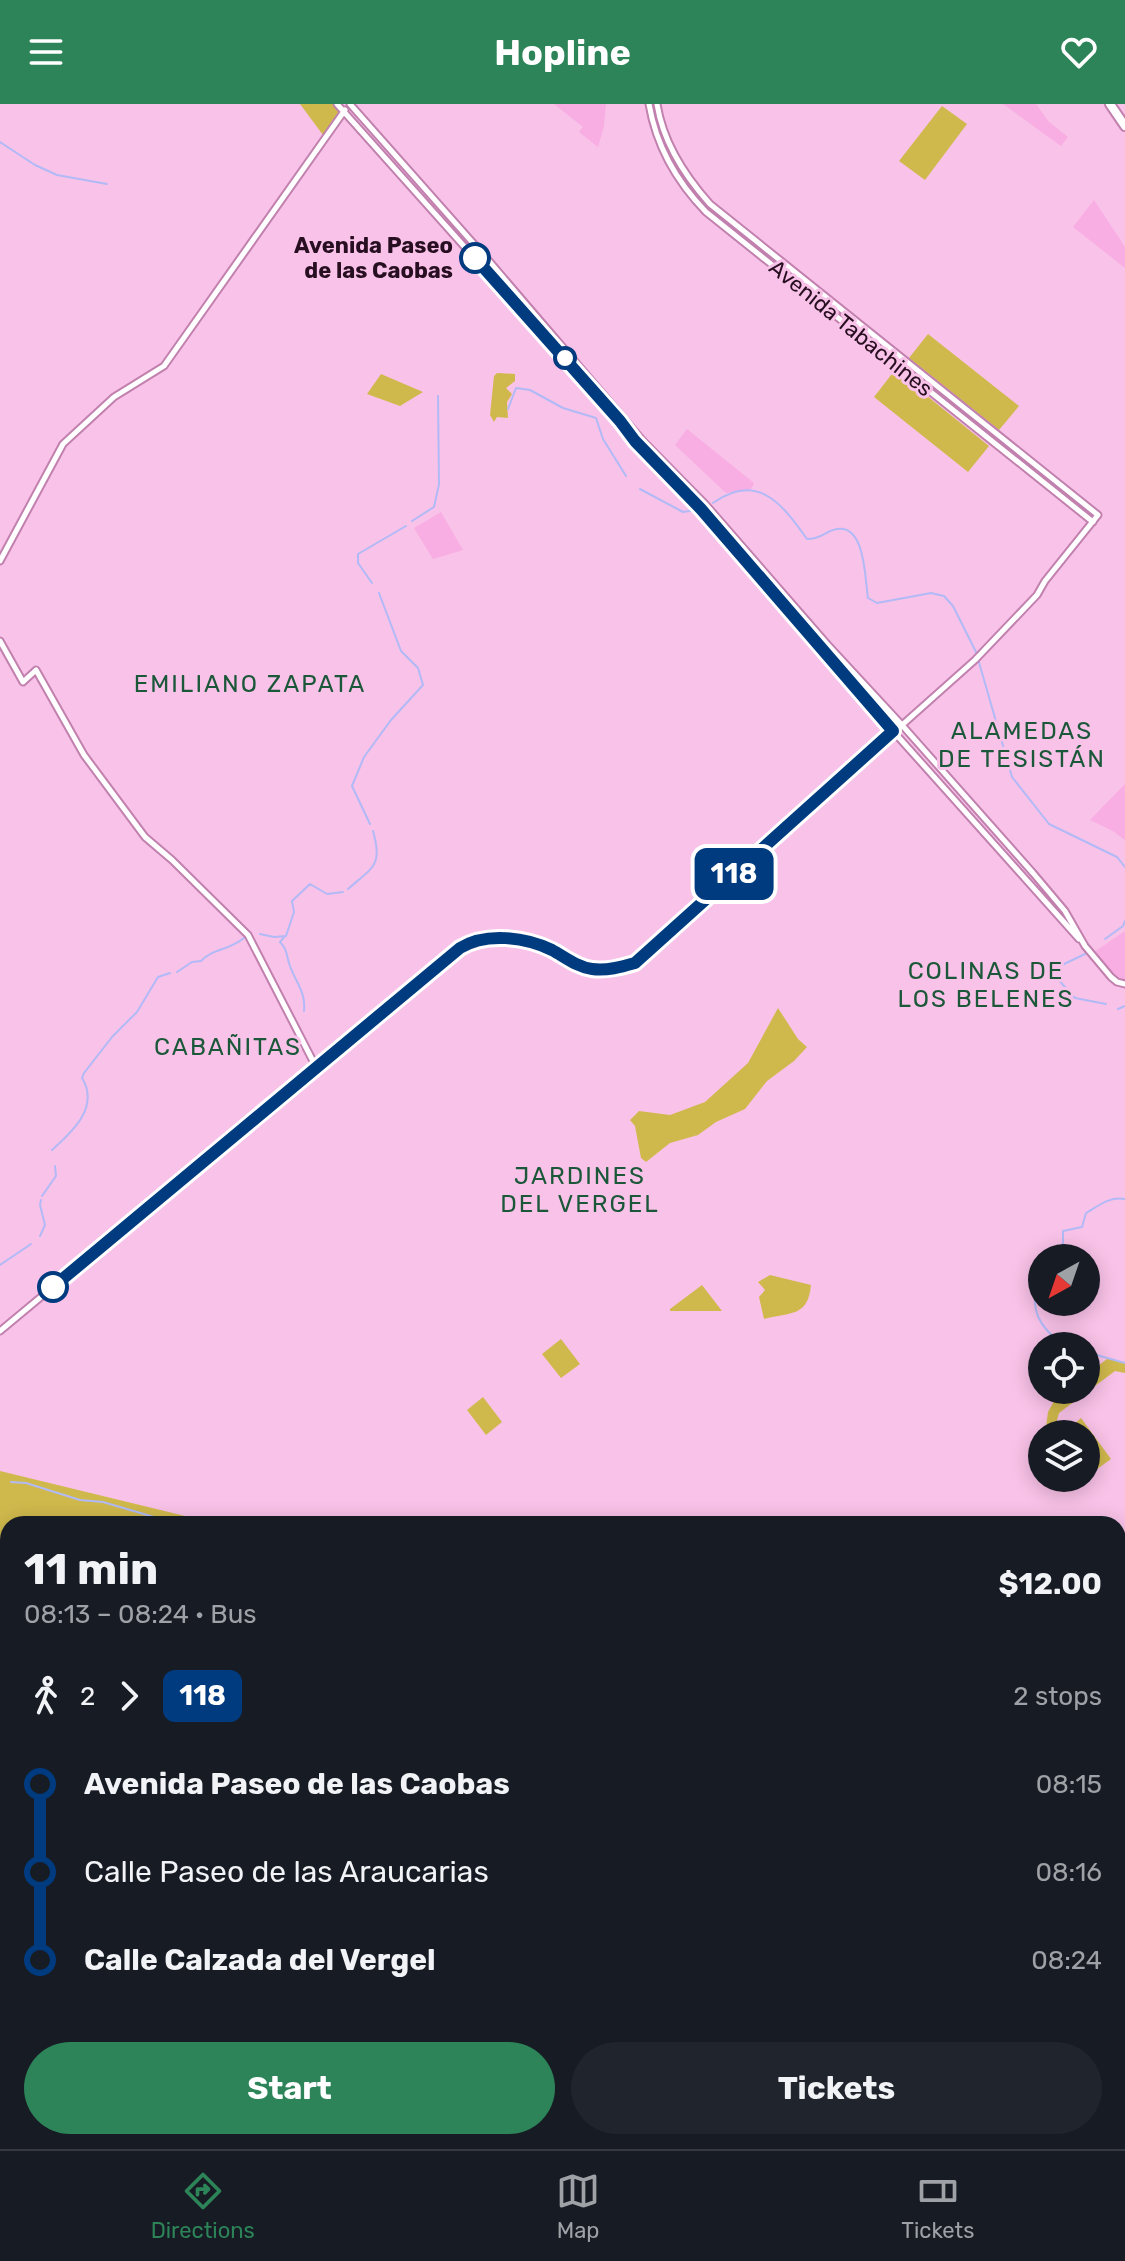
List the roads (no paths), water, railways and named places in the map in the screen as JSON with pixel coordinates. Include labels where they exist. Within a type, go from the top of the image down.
[{"type":"highway","points":[[1110,104],[1125,126]]},
{"type":"street","points":[[337,104],[635,441],[704,507],[781,602],[893,731],[1117,982],[1125,984]]},
{"type":"street","points":[[0,561],[63,444],[114,397],[164,366],[349,104],[642,440],[998,832],[1065,911],[1085,946]]},
{"type":"street","name":"Avenida Tabachines","points":[[649,104],[653,124],[671,165],[687,191],[706,212],[1093,522],[1098,515],[710,204],[672,149],[657,104]]},
{"type":"street","points":[[404,178],[410,172]]},
{"type":"street","points":[[0,1331],[454,952],[473,942],[504,939],[533,943],[591,969],[612,969],[635,963],[982,654],[1037,595],[1093,522]]},
{"type":"street","points":[[0,641],[23,682],[36,670],[84,755],[145,837],[248,935],[316,1067]]},
{"type":"waterway","points":[[0,142],[57,175],[107,184]]},
{"type":"waterway","points":[[508,409],[516,388],[530,390],[563,408],[596,418],[603,439],[626,476]]},
{"type":"waterway","points":[[412,521],[434,507],[439,484],[438,396]]},
{"type":"waterway","points":[[640,489],[683,512],[696,510]]},
{"type":"waterway","points":[[713,503],[743,490],[756,491],[779,504],[807,539],[837,529],[847,530],[859,544],[868,598],[877,603],[931,593],[944,596],[953,606],[976,652],[1012,777],[1049,824],[1117,857],[1125,867]]},
{"type":"waterway","points":[[372,583],[358,563],[358,554],[406,526]]},
{"type":"waterway","points":[[370,824],[352,786],[364,757],[391,720],[423,685],[418,668],[401,651],[379,593]]},
{"type":"waterway","points":[[348,889],[374,865],[377,852],[373,831]]},
{"type":"waterway","points":[[260,934],[286,936],[294,912],[292,901],[310,884],[327,894],[343,892]]},
{"type":"waterway","points":[[1105,939],[1125,921]]},
{"type":"waterway","points":[[285,936],[280,942],[302,993],[304,1011]]},
{"type":"waterway","points":[[177,972],[244,938]]},
{"type":"waterway","points":[[1085,954],[1062,965],[1055,976],[1075,998],[1106,1004]]},
{"type":"waterway","points":[[52,1150],[75,1127],[86,1109],[88,1099],[82,1078],[84,1073],[112,1037],[137,1012],[158,977],[170,973]]},
{"type":"waterway","points":[[1118,1009],[1125,1006]]},
{"type":"waterway","points":[[42,1196],[56,1176],[55,1166]]},
{"type":"waterway","points":[[1062,1244],[1063,1231],[1082,1227],[1086,1213],[1104,1202],[1125,1199]]},
{"type":"waterway","points":[[40,1236],[45,1225],[41,1200]]},
{"type":"waterway","points":[[0,1265],[31,1244]]},
{"type":"waterway","points":[[1038,1316],[1049,1332]]},
{"type":"waterway","points":[[1100,1356],[1125,1363]]},
{"type":"waterway","points":[[11,1482],[26,1483],[80,1500],[103,1502],[151,1516]]},
{"type":"place","name":"Avenida Paseo de las Caobas","points":[[475,258]]},
{"type":"district","name":"EMILIANO ZAPATA","points":[[250,684]]},
{"type":"district","name":"ALAMEDAS DE TESISTÁN","points":[[1022,745]]},
{"type":"district","name":"COLINAS DE LOS BELENES","points":[[986,985]]},
{"type":"district","name":"CABAÑITAS","points":[[228,1047]]},
{"type":"district","name":"JARDINES DEL VERGEL","points":[[580,1190]]}]
